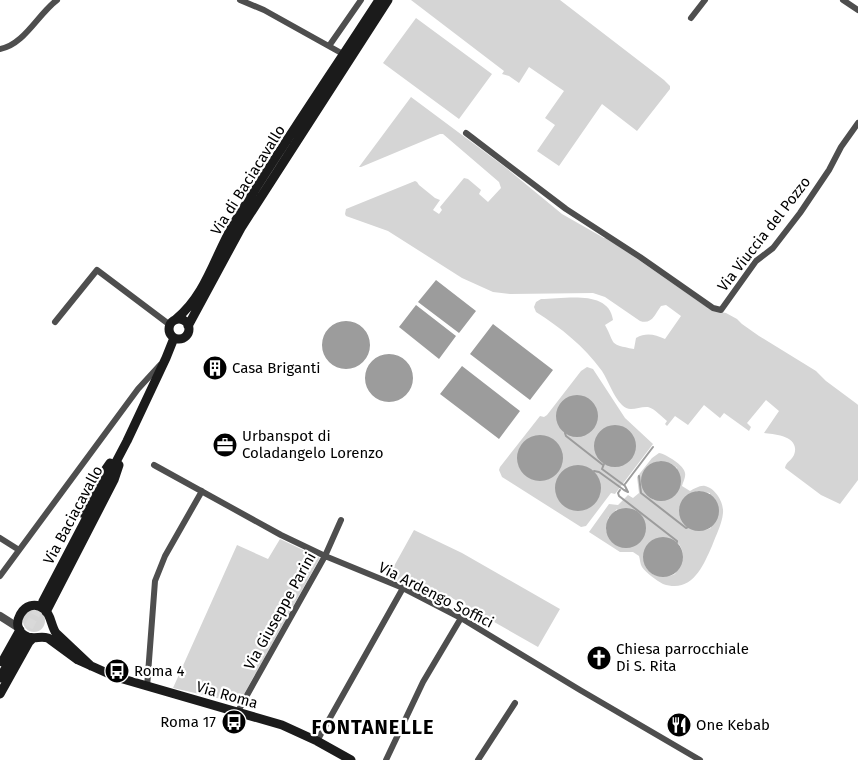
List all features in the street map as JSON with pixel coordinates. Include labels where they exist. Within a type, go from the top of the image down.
[{"type":"main road","name":"Via di Baciacavallo","points":[[173,322],[189,309],[213,267],[233,225],[379,0]]},
{"type":"main road","name":"Via di Baciacavallo","points":[[127,441],[174,338],[184,337],[188,331],[188,326],[241,228],[388,0]]},
{"type":"main road","points":[[174,338],[169,332],[173,322],[184,320],[188,326]]},
{"type":"main road","points":[[127,441],[114,480],[46,612],[41,607],[33,605],[103,474],[127,441]]},
{"type":"main road","name":"Via Baciacavallo","points":[[43,601],[127,441]]},
{"type":"main road","name":"Via Roma","points":[[19,615],[23,609],[33,605]]},
{"type":"main road","name":"Via Roma","points":[[46,612],[56,633],[91,666]]},
{"type":"main road","points":[[0,678],[20,632],[19,615]]},
{"type":"main road","points":[[0,694],[29,642],[47,631],[50,621]]},
{"type":"main road","points":[[0,666],[20,632]]},
{"type":"main road","name":"Via Roma","points":[[20,632],[26,635],[48,638],[73,656],[116,678],[282,725],[317,741],[351,760]]},
{"type":"street","points":[[0,49],[16,42],[57,0]]},
{"type":"street","points":[[240,0],[264,10],[343,54]]},
{"type":"street","points":[[329,46],[361,0]]},
{"type":"street","points":[[691,18],[704,0]]},
{"type":"street","points":[[843,0],[858,10]]},
{"type":"street","name":"Via Viuccia del Pozzo","points":[[466,133],[566,209],[640,257],[713,308],[721,310],[756,261],[773,248],[800,213],[858,124]]},
{"type":"street","points":[[55,322],[97,270],[173,322]]},
{"type":"street","name":"Via di Baciacavallo","points":[[0,576],[138,388],[166,358]]},
{"type":"street","name":"Via Ardengo Soffici","points":[[154,466],[281,535],[325,556],[403,588],[460,618],[688,757],[700,760]]},
{"type":"street","points":[[147,687],[155,580],[164,556],[202,491]]},
{"type":"street","name":"Via Giuseppe Parini","points":[[237,713],[325,556],[341,520]]},
{"type":"street","points":[[0,538],[19,550]]},
{"type":"street","points":[[317,741],[403,588]]},
{"type":"street","name":"Via Roma","points":[[1,616],[10,618],[19,615]]},
{"type":"street","name":"Via Roma","points":[[1,616],[20,632]]},
{"type":"street","points":[[386,760],[423,682],[460,618]]},
{"type":"street","points":[[478,760],[515,703]]},
{"type":"shaded area","points":[[411,0],[560,0],[664,80],[670,86],[670,89],[637,131],[602,104],[559,166],[537,151],[555,125],[545,118],[564,91],[529,67],[519,83],[509,76],[502,74],[504,71]]},
{"type":"shaded area","points":[[416,18],[492,74],[459,119],[383,63]]},
{"type":"shaded area","points":[[411,97],[505,167],[562,214],[607,238],[711,310],[726,313],[737,319],[759,336],[816,371],[826,381],[857,404],[858,480],[840,504],[821,495],[785,468],[794,455],[794,444],[785,437],[764,433],[779,411],[766,400],[747,423],[751,427],[749,431],[724,413],[720,418],[704,405],[688,425],[675,416],[667,426],[665,424],[667,421],[651,408],[628,409],[622,405],[602,371],[588,353],[563,331],[536,312],[534,307],[536,302],[541,299],[573,297],[595,300],[610,310],[613,320],[605,325],[614,343],[634,349],[636,338],[640,336],[651,335],[665,339],[681,316],[666,305],[661,306],[650,320],[644,322],[605,297],[593,293],[510,294],[493,292],[462,278],[388,231],[346,216],[346,209],[415,181],[440,200],[433,210],[439,214],[442,210],[440,207],[464,178],[481,190],[479,194],[488,202],[501,188],[499,182],[443,134],[359,167]]},
{"type":"shaded area","points":[[436,280],[476,311],[459,333],[418,302]]},
{"type":"shaded area","points":[[416,305],[456,336],[439,359],[399,327]]},
{"type":"shaded area","points":[[346,321],[355,323],[363,328],[368,336],[370,345],[368,354],[363,362],[355,367],[346,369],[337,367],[329,362],[324,354],[322,345],[324,336],[329,328],[337,323]]},
{"type":"shaded area","points":[[493,324],[553,370],[530,400],[470,354]]},
{"type":"shaded area","points":[[389,354],[398,356],[406,361],[411,369],[413,378],[411,387],[406,395],[398,400],[389,402],[380,400],[372,395],[367,387],[365,378],[367,369],[372,361],[380,356]]},
{"type":"shaded area","points":[[462,366],[520,411],[499,439],[440,394]]},
{"type":"shaded area","points":[[587,367],[593,369],[625,418],[653,444],[615,494],[611,493],[586,526],[581,527],[502,477],[499,470],[540,416],[544,417],[547,415],[581,371]]},
{"type":"shaded area","points":[[581,395],[589,398],[595,404],[598,416],[595,428],[589,434],[573,437],[565,434],[559,428],[556,412],[559,404],[565,398]]},
{"type":"shaded area","points":[[619,425],[627,428],[633,434],[636,446],[633,458],[627,464],[611,467],[603,464],[597,458],[594,442],[597,434],[603,428]]},
{"type":"shaded area","points":[[535,435],[545,435],[559,445],[563,458],[559,471],[553,477],[545,481],[535,481],[521,471],[517,463],[517,453],[527,439]]},
{"type":"shaded area","points":[[659,453],[675,461],[682,467],[685,473],[682,486],[690,491],[701,486],[709,487],[722,504],[723,513],[721,521],[705,562],[689,582],[682,585],[673,586],[660,583],[644,569],[639,556],[633,552],[620,552],[589,532],[609,504],[618,505],[628,495],[633,498],[639,493],[637,477],[652,458]],"holes":[[[659,461],[672,464],[677,468],[654,500],[644,490],[642,484],[644,473],[652,464]],[[697,491],[710,493],[711,528],[700,530],[690,527],[682,519],[679,508]],[[617,509],[631,547],[618,546],[606,531],[608,518]],[[655,539],[679,544],[683,556],[675,574],[666,577],[658,576],[646,567],[644,553]]]},
{"type":"shaded area","points":[[665,461],[672,464],[678,470],[681,481],[680,489],[672,498],[665,501],[657,501],[650,498],[642,489],[641,477],[644,470],[653,462]]},
{"type":"shaded area","points":[[573,465],[583,465],[597,475],[601,488],[597,501],[591,507],[583,511],[573,511],[559,501],[555,493],[555,483],[565,469]]},
{"type":"shaded area","points":[[703,491],[710,494],[716,500],[719,511],[718,519],[710,528],[703,531],[695,531],[688,528],[680,519],[679,507],[682,500],[691,492]]},
{"type":"shaded area","points":[[630,508],[637,511],[643,517],[646,528],[645,536],[637,545],[630,548],[622,548],[615,545],[607,536],[606,524],[609,517],[618,509]]},
{"type":"shaded area","points":[[414,530],[462,553],[560,609],[538,647],[452,598],[437,600],[388,577]]},
{"type":"shaded area","points":[[667,537],[674,540],[680,546],[683,557],[682,565],[674,574],[667,577],[659,577],[652,574],[644,565],[643,553],[646,546],[655,538]]},
{"type":"shaded area","points":[[280,539],[320,558],[239,703],[173,688],[237,545],[268,559]]},
{"type":"shaded area","points":[[34,610],[42,613],[45,621],[42,629],[34,632],[26,629],[23,621],[26,613]]},
{"type":"waterway","points":[[565,433],[566,436],[603,465]]},
{"type":"waterway","points":[[625,484],[653,447]]},
{"type":"waterway","points":[[604,464],[602,469],[625,486],[628,492]]},
{"type":"waterway","points":[[594,471],[599,472],[628,492]]},
{"type":"waterway","points":[[639,476],[641,493],[686,528],[688,527]]},
{"type":"waterway","points":[[620,490],[619,496],[677,542]]},
{"type":"tunnel","points":[[22,639],[43,601]]},
{"type":"place","name":"Casa Briganti","points":[[215,368]]},
{"type":"place","name":"Urbanspot di Coladangelo Lorenzo","points":[[225,445]]},
{"type":"place","name":"Chiesa parrocchiale Di S. Rita","points":[[599,658]]},
{"type":"place","name":"Roma 4","points":[[117,671]]},
{"type":"place","name":"Roma 17","points":[[234,722]]},
{"type":"place","name":"One Kebab","points":[[679,725]]},
{"type":"district","name":"FONTANELLE","points":[[373,727]]}]
